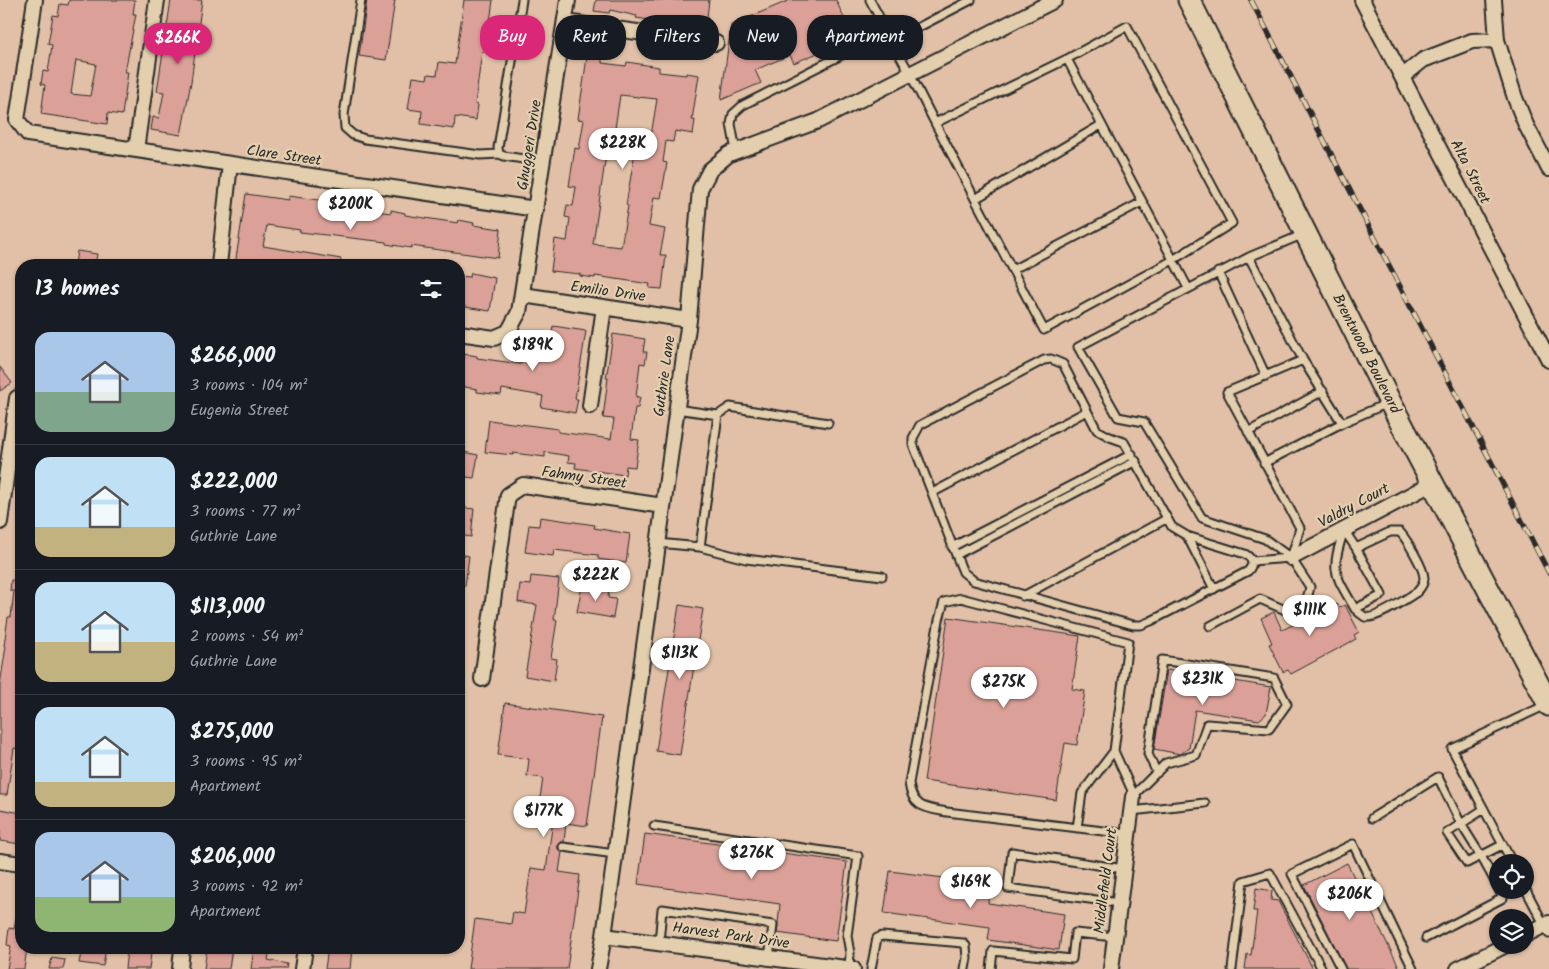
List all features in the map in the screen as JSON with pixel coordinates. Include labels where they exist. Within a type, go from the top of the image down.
[{"type":"main road","name":"Brentwood Boulevard","points":[[1189,0],[1390,402],[1549,704]]},
{"type":"street","name":"Clare Street","points":[[35,0],[17,120],[28,134],[536,209]]},
{"type":"street","points":[[136,150],[157,0]]},
{"type":"street","name":"Ghuggeri Drive","points":[[566,15],[568,0]]},
{"type":"street","name":"Guthrie Lane","points":[[598,969],[689,320],[700,189],[710,170],[729,154],[818,120],[1055,0]]},
{"type":"street","name":"Alta Street","points":[[1362,0],[1549,360]]},
{"type":"street","points":[[1494,0],[1497,40],[1515,98],[1526,125],[1549,169]]},
{"type":"street","points":[[1402,77],[1423,60],[1472,42],[1497,40]]},
{"type":"street","name":"Ghuggeri Drive","points":[[465,334],[494,338],[508,332],[519,312],[559,60]]},
{"type":"street","points":[[220,259],[230,164]]},
{"type":"street","name":"Emilio Drive","points":[[523,295],[689,320]]},
{"type":"street","points":[[590,406],[604,308]]},
{"type":"street","points":[[0,522],[15,424]]},
{"type":"street","name":"Valdry Court","points":[[1291,558],[1433,483]]},
{"type":"street","name":"Fahmy Street","points":[[482,679],[508,495],[523,485],[663,506]]},
{"type":"street","name":"Middlefield Court","points":[[1111,969],[1133,796]]},
{"type":"street","points":[[0,861],[15,863]]},
{"type":"street","points":[[1534,932],[1548,928]]},
{"type":"street","name":"Harvest Park Drive","points":[[604,936],[853,969]]},
{"type":"street","points":[[180,969],[181,954]]},
{"type":"street","points":[[302,969],[304,954]]},
{"type":"street","points":[[1458,969],[1489,954]]},
{"type":"lane","points":[[361,0],[344,115],[345,128],[353,135],[364,139],[480,155],[499,154],[543,162]]},
{"type":"lane","points":[[499,154],[498,148],[522,0]]},
{"type":"lane","points":[[870,0],[878,15]]},
{"type":"lane","points":[[923,25],[971,0]]},
{"type":"lane","points":[[902,60],[910,74],[935,123],[1012,270],[1044,330],[1173,260],[1232,223],[1127,26],[1067,59],[935,123]]},
{"type":"lane","points":[[1067,59],[1188,288]]},
{"type":"lane","points":[[736,151],[731,124],[733,114],[743,105],[832,60]]},
{"type":"lane","points":[[975,199],[1102,125]]},
{"type":"lane","points":[[1012,270],[1142,202]]},
{"type":"lane","points":[[1210,626],[1260,599],[1292,613],[1305,607],[1310,587],[1291,558],[1265,539],[1202,518],[1144,422],[1118,417],[1078,347],[1218,272],[1305,233]]},
{"type":"lane","points":[[1249,257],[1303,360],[1342,423]]},
{"type":"lane","points":[[1218,272],[1266,376]]},
{"type":"lane","points":[[1051,359],[1058,360],[1064,364],[1097,430],[1124,442],[1134,458],[1172,527],[1187,536],[1245,554],[1252,561],[1252,567],[1248,572],[1142,625],[1133,625],[1023,596],[974,581],[967,577],[952,547],[913,444],[913,438],[920,425],[1044,360],[1051,359]]},
{"type":"lane","points":[[1291,558],[1300,528],[1227,392],[1303,360]]},
{"type":"lane","points":[[1248,432],[1322,391]]},
{"type":"lane","points":[[1264,463],[1342,423],[1390,402]]},
{"type":"lane","points":[[676,408],[718,415],[730,407],[828,423]]},
{"type":"lane","points":[[932,493],[1087,411]]},
{"type":"lane","points":[[700,547],[718,415]]},
{"type":"lane","points":[[952,547],[1134,458]]},
{"type":"lane","points":[[956,555],[1134,458]]},
{"type":"lane","points":[[1023,596],[1166,519]]},
{"type":"lane","points":[[1344,530],[1382,595],[1355,609]]},
{"type":"lane","points":[[1344,530],[1336,555],[1336,575],[1355,609],[1364,616],[1371,617],[1380,614],[1417,592],[1422,587],[1423,573],[1400,532],[1390,532],[1356,548]]},
{"type":"lane","points":[[1187,536],[1214,589]]},
{"type":"lane","points":[[658,543],[700,547],[746,559],[882,576]]},
{"type":"lane","points":[[1252,561],[1291,558]]},
{"type":"lane","points":[[1128,834],[924,808],[916,802],[910,793],[909,783],[944,602],[961,598],[969,599],[1128,642],[1114,752],[1133,796],[1157,773],[1166,763],[1196,755],[1207,724],[1269,729],[1287,704],[1274,678],[1162,660],[1148,754],[1157,773]]},
{"type":"lane","points":[[1507,854],[1452,749],[1549,704]]},
{"type":"lane","points":[[1077,828],[1082,793],[1114,752]]},
{"type":"lane","points":[[1372,818],[1438,777],[1461,824],[1489,871]]},
{"type":"lane","points":[[1131,811],[1205,803]]},
{"type":"lane","points":[[1484,809],[1447,834],[1468,863],[1502,845]]},
{"type":"lane","points":[[654,826],[858,856],[847,936],[850,953],[849,968]]},
{"type":"lane","points":[[1342,969],[1292,874],[1353,844],[1413,969]]},
{"type":"lane","points":[[563,848],[615,854]]},
{"type":"lane","points":[[1119,903],[1008,888],[1012,852],[1124,869]]},
{"type":"lane","points":[[1232,969],[1243,881],[1270,873],[1322,969]]},
{"type":"lane","points":[[1426,938],[1501,899]]},
{"type":"lane","points":[[1531,899],[1548,928]]},
{"type":"lane","points":[[659,943],[662,909],[773,925],[769,958]]},
{"type":"lane","points":[[991,969],[993,951],[1072,959],[1075,933],[1115,937]]},
{"type":"lane","points":[[871,969],[875,943],[877,938],[882,936],[962,943],[966,946],[967,958],[965,969]]},
{"type":"building","points":[[69,0],[135,0],[133,14],[136,14],[125,72],[128,72],[122,115],[108,113],[107,124],[41,114],[45,85],[41,84],[43,71],[48,72],[52,45],[48,44],[53,15],[58,16],[60,4],[68,5]],"holes":[[[76,60],[96,64],[90,96],[71,94]]]},
{"type":"building","points":[[171,0],[202,0],[191,82],[181,135],[151,130],[153,117],[159,118],[164,92],[157,91]]},
{"type":"building","points":[[367,0],[395,0],[386,60],[359,56]]},
{"type":"building","points":[[464,0],[493,0],[491,15],[480,15],[481,60],[475,104],[478,105],[476,120],[455,117],[454,129],[421,124],[422,111],[408,109],[413,77],[427,79],[428,74],[437,75],[439,62],[455,64]]},
{"type":"building","points":[[596,0],[709,0],[707,15],[636,16],[610,10],[609,13],[594,11]]},
{"type":"building","points":[[790,0],[836,0],[843,15],[807,15],[807,57],[794,63],[792,60],[797,60],[797,15],[755,15]]},
{"type":"building","points":[[729,40],[729,60],[778,60],[755,70],[761,83],[721,100]]},
{"type":"building","points":[[587,60],[602,60],[602,63],[626,66],[627,62],[659,67],[659,72],[699,75],[692,120],[695,120],[693,134],[675,131],[673,142],[666,141],[663,162],[667,163],[661,198],[654,197],[649,226],[665,229],[660,255],[666,255],[662,289],[649,288],[650,284],[551,271],[555,239],[567,241],[570,218],[565,217],[567,205],[573,206],[576,187],[569,186],[575,148],[579,149],[584,120],[578,119]],"holes":[[[620,95],[657,99],[649,148],[636,146],[621,247],[593,244],[609,134],[614,135]]]},
{"type":"building","points":[[246,194],[288,200],[288,196],[319,200],[345,204],[345,207],[391,213],[391,210],[405,213],[405,215],[458,223],[459,220],[474,223],[473,225],[501,229],[498,258],[411,246],[411,248],[386,244],[386,242],[300,232],[300,230],[267,225],[263,246],[341,259],[236,259]]},
{"type":"building","points":[[77,251],[97,254],[96,259],[76,259]]},
{"type":"building","points":[[471,273],[495,278],[490,311],[465,307],[465,277],[470,277]]},
{"type":"building","points":[[553,326],[586,331],[575,399],[578,399],[575,413],[541,407],[543,396],[502,389],[501,395],[477,392],[477,389],[465,387],[465,354],[477,356],[477,358],[521,364],[523,354],[549,358]]},
{"type":"building","points":[[613,334],[645,339],[643,352],[647,352],[645,364],[640,363],[636,397],[640,397],[638,408],[635,408],[631,439],[639,440],[635,467],[626,466],[625,475],[575,468],[576,463],[568,462],[569,456],[545,452],[545,457],[485,452],[489,420],[558,429],[558,432],[611,439],[614,419],[603,418],[608,378],[606,378]]},
{"type":"building","points":[[0,367],[12,383],[0,391]]},
{"type":"building","points":[[465,452],[478,455],[474,478],[465,477]]},
{"type":"building","points":[[465,508],[474,509],[471,537],[465,536]]},
{"type":"building","points":[[540,517],[595,525],[594,528],[630,534],[626,563],[598,559],[598,555],[554,550],[553,556],[525,552],[529,525],[539,526]]},
{"type":"building","points":[[465,555],[469,556],[465,586]]},
{"type":"building","points":[[531,576],[559,579],[554,620],[557,620],[551,658],[557,659],[554,681],[525,676],[537,605],[518,602],[520,584],[530,585]]},
{"type":"building","points":[[11,580],[15,580],[15,748],[7,795],[0,795],[0,685],[8,617],[11,617],[14,591],[10,591]]},
{"type":"building","points":[[582,586],[609,590],[608,598],[616,599],[613,618],[577,612]]},
{"type":"building","points":[[1337,604],[1340,607],[1345,605],[1359,632],[1354,635],[1356,639],[1291,674],[1288,670],[1283,672],[1269,644],[1272,643],[1261,618],[1274,612],[1282,630]]},
{"type":"building","points":[[679,605],[703,609],[680,755],[656,751]]},
{"type":"building","points":[[948,617],[1080,636],[1072,689],[1085,691],[1077,745],[1065,743],[1056,800],[924,781]]},
{"type":"building","points":[[1167,670],[1271,687],[1266,714],[1259,720],[1195,710],[1189,748],[1180,754],[1154,749]]},
{"type":"building","points":[[505,703],[602,717],[587,826],[566,823],[564,842],[561,842],[558,846],[558,849],[562,852],[559,872],[580,875],[567,969],[468,969],[475,919],[511,924],[513,912],[524,914],[531,868],[546,870],[553,821],[537,819],[543,778],[527,776],[529,759],[498,755]]},
{"type":"building","points":[[0,809],[15,812],[15,843],[0,841]]},
{"type":"building","points":[[645,834],[847,862],[836,941],[777,933],[780,904],[638,884]]},
{"type":"building","points":[[1347,863],[1400,969],[1346,969],[1304,885]]},
{"type":"building","points":[[890,871],[990,884],[988,903],[1064,914],[1059,950],[988,940],[990,927],[884,913]]},
{"type":"building","points":[[1256,888],[1272,891],[1271,900],[1278,901],[1313,969],[1245,969],[1247,954],[1251,955],[1257,911],[1253,911]]},
{"type":"building","points":[[15,924],[15,954],[26,954],[24,969],[7,969],[11,946],[7,945],[9,928],[14,929]]},
{"type":"building","points":[[81,954],[105,954],[103,966],[79,963]]},
{"type":"building","points":[[126,954],[151,954],[149,969],[125,969]]},
{"type":"building","points":[[206,954],[231,954],[229,969],[204,969]]},
{"type":"building","points":[[253,954],[269,954],[268,960],[287,964],[286,969],[251,969]]},
{"type":"building","points":[[327,954],[351,954],[350,969],[325,969]]},
{"type":"building","points":[[52,958],[65,960],[63,969],[49,969]]},
{"type":"railway","points":[[1251,0],[1549,573]]}]
